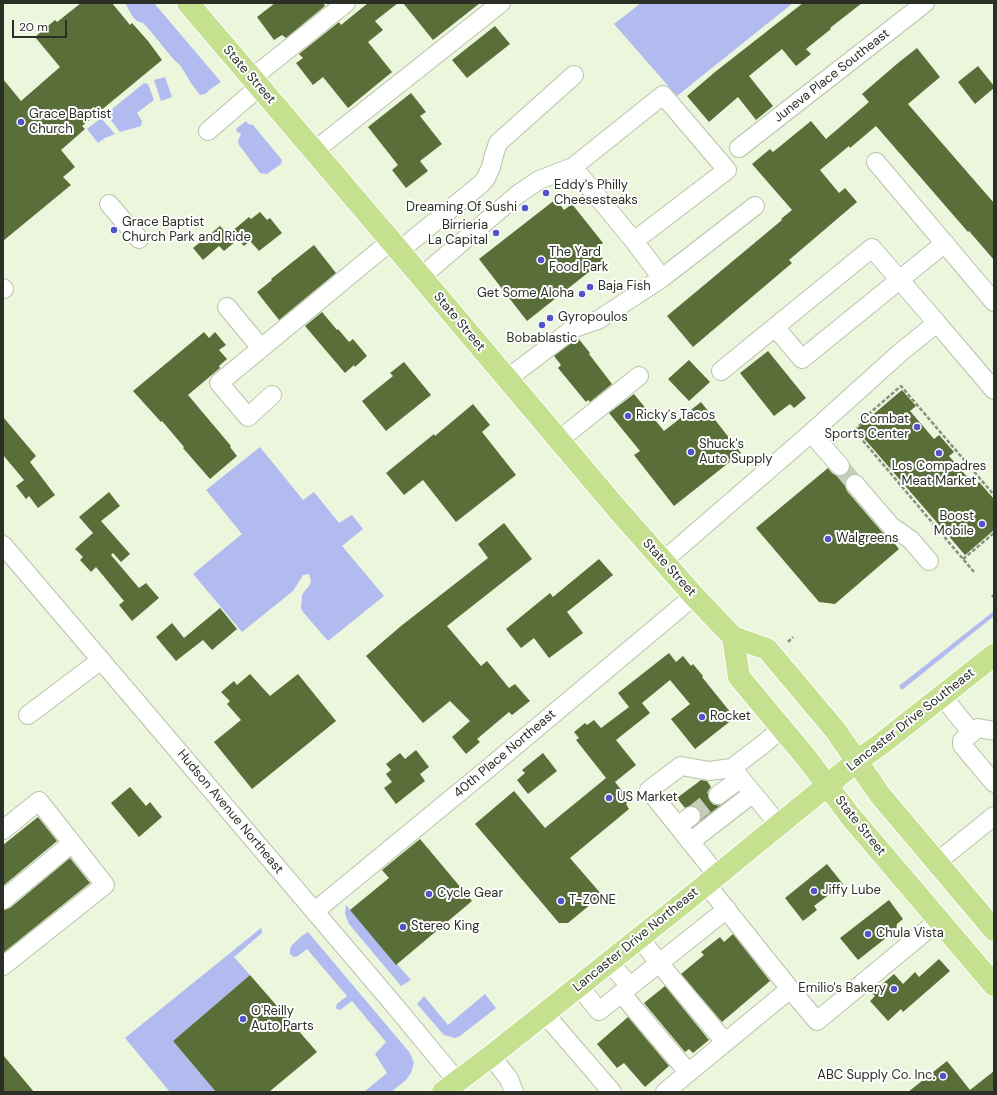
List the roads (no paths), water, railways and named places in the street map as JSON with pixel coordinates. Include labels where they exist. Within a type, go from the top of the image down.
[{"type":"main road","name":"State Street","points":[[188,3],[618,510],[694,596],[733,638],[766,649],[836,731],[880,794],[994,930]]},
{"type":"main road","name":"State Street","points":[[733,638],[739,677],[805,756],[851,817],[994,985]]},
{"type":"main road","name":"Lancaster Drive Southeast","points":[[828,785],[994,655]]},
{"type":"main road","name":"Lancaster Drive Northeast","points":[[450,1086],[491,1056],[828,785]]},
{"type":"street","points":[[208,131],[256,82],[346,3]]},
{"type":"street","points":[[314,151],[501,3]]},
{"type":"street","name":"Juneva Place Southeast","points":[[739,148],[925,3]]},
{"type":"street","points":[[272,395],[248,417],[219,383],[261,348],[395,246],[481,184],[486,178],[491,167],[498,143],[574,75]]},
{"type":"street","points":[[421,277],[517,195],[539,180],[574,167],[663,95],[727,170],[634,241]]},
{"type":"street","points":[[876,162],[994,302]]},
{"type":"street","points":[[574,167],[662,278]]},
{"type":"street","points":[[109,204],[139,239]]},
{"type":"street","points":[[507,379],[574,328],[598,320],[662,278],[755,206]]},
{"type":"street","points":[[775,327],[802,359],[945,243]]},
{"type":"street","points":[[721,371],[872,248],[994,390]]},
{"type":"street","points":[[227,307],[261,348]]},
{"type":"street","points":[[663,561],[811,433],[902,351],[937,323]]},
{"type":"street","points":[[559,440],[639,376]]},
{"type":"street","points":[[811,433],[840,466]]},
{"type":"street","points":[[855,484],[891,526],[911,540],[929,561]]},
{"type":"street","name":"Hudson Avenue Northeast","points":[[3,544],[315,911],[450,1086]]},
{"type":"street","name":"40th Place Northeast","points":[[315,911],[694,596]]},
{"type":"street","points":[[28,716],[101,660]]},
{"type":"street","points":[[942,696],[972,733]]},
{"type":"street","points":[[718,795],[766,742],[782,728]]},
{"type":"street","points":[[994,731],[978,728],[962,741],[962,745],[994,783]]},
{"type":"street","points":[[779,825],[736,774],[681,766],[649,790],[684,821],[690,842],[712,879],[727,909],[817,1021],[939,920]]},
{"type":"street","points":[[690,842],[752,794]]},
{"type":"street","points":[[3,830],[39,801],[105,884],[3,966]]},
{"type":"street","points":[[937,862],[994,816]]},
{"type":"street","points":[[3,900],[72,843]]},
{"type":"street","points":[[578,986],[600,1010],[727,909]]},
{"type":"street","points":[[639,937],[725,1042]]},
{"type":"street","points":[[608,961],[625,990],[688,1072]]},
{"type":"street","points":[[665,1092],[790,988]]},
{"type":"street","points":[[544,1013],[612,1092]]},
{"type":"street","points":[[491,1056],[509,1079],[514,1092]]},
{"type":"tunnel","points":[[840,466],[855,484]]},
{"type":"tunnel","points":[[691,816],[718,795]]},
{"type":"place","name":"Grace Baptist Church","points":[[21,122]]},
{"type":"place","name":"Eddy's Philly Cheesesteaks","points":[[546,193]]},
{"type":"place","name":"Dreaming Of Sushi","points":[[525,208]]},
{"type":"place","name":"Grace Baptist Church Park and Ride","points":[[114,230]]},
{"type":"place","name":"Birrieria La Capital","points":[[496,233]]},
{"type":"place","name":"The Yard Food Park","points":[[541,260]]},
{"type":"place","name":"Baja Fish","points":[[590,287]]},
{"type":"place","name":"Get Some Aloha","points":[[582,294]]},
{"type":"place","name":"Gyropoulos","points":[[550,318]]},
{"type":"place","name":"Bobablastic","points":[[542,325]]},
{"type":"place","name":"Ricky's Tacos","points":[[628,416]]},
{"type":"place","name":"Combat Sports Center","points":[[917,427]]},
{"type":"place","name":"Shuck's Auto Supply","points":[[691,452]]},
{"type":"place","name":"Los Compadres Meat Market","points":[[939,453]]},
{"type":"place","name":"Boost Mobile","points":[[982,524]]},
{"type":"place","name":"Walgreens","points":[[828,539]]},
{"type":"place","name":"Rocket","points":[[702,717]]},
{"type":"place","name":"US Market","points":[[609,798]]},
{"type":"place","name":"Jiffy Lube","points":[[814,891]]},
{"type":"place","name":"Cycle Gear","points":[[429,894]]},
{"type":"place","name":"T-ZONE","points":[[561,901]]},
{"type":"place","name":"Stereo King","points":[[403,927]]},
{"type":"place","name":"Chula Vista","points":[[868,934]]},
{"type":"place","name":"Emilio's Bakery","points":[[894,989]]},
{"type":"place","name":"O'Reilly Auto Parts","points":[[243,1019]]},
{"type":"place","name":"ABC Supply Co. Inc.","points":[[943,1076]]}]
